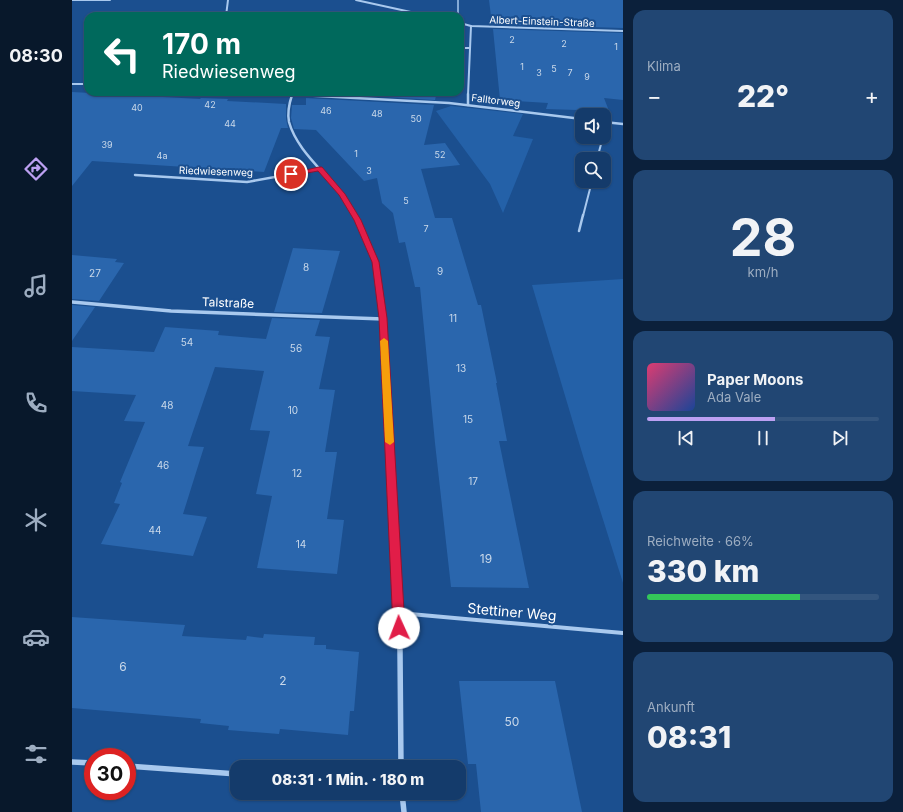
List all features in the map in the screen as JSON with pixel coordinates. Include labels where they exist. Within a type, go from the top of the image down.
[{"type":"street","points":[[72,0],[110,0]]},
{"type":"street","points":[[226,12],[228,0]]},
{"type":"street","points":[[356,0],[412,12]]},
{"type":"street","name":"Albert-Einstein-Straße","points":[[464,24],[471,26],[623,31]]},
{"type":"street","points":[[468,104],[471,26]]},
{"type":"street","points":[[464,48],[470,48]]},
{"type":"street","points":[[72,84],[84,84]]},
{"type":"street","points":[[292,96],[288,103],[288,120],[298,141],[319,169],[342,194],[357,220],[375,262],[383,318],[399,613],[402,760]]},
{"type":"street","name":"Falltorweg","points":[[312,96],[468,104],[575,118]]},
{"type":"street","points":[[611,123],[623,124]]},
{"type":"street","name":"Riedwiesenweg","points":[[135,175],[247,182],[319,169]]},
{"type":"street","name":"Talstraße","points":[[72,302],[171,311],[383,318]]},
{"type":"street","points":[[72,762],[84,763]]},
{"type":"street","points":[[136,767],[230,773]]},
{"type":"street","points":[[403,800],[404,812]]},
{"type":"lane","points":[[458,0],[458,12]]},
{"type":"lane","points":[[579,231],[590,188]]},
{"type":"lane","name":"Stettiner Weg","points":[[399,613],[623,633]]},
{"type":"shaded area","points":[[451,106],[523,114],[513,136],[533,139],[503,213],[490,184],[436,111]]},
{"type":"shaded area","points":[[623,279],[623,583],[532,285]]},
{"type":"building","points":[[489,0],[623,0],[623,28],[492,24]]},
{"type":"building","points":[[493,29],[623,33],[623,100],[604,98],[608,108],[575,108],[575,110],[546,109],[548,103],[500,100]]},
{"type":"building","points":[[72,92],[84,93],[84,96],[145,96],[228,99],[227,101],[286,104],[286,119],[288,128],[281,128],[264,172],[92,161],[72,186]]},
{"type":"building","points":[[370,96],[436,96],[435,100]]},
{"type":"building","points":[[306,98],[434,105],[424,145],[445,143],[460,165],[421,169],[435,218],[452,218],[478,305],[481,305],[507,441],[499,441],[529,588],[451,587],[420,287],[415,287],[405,242],[399,243],[393,213],[382,203],[377,178],[364,181],[316,130],[294,129],[291,118],[292,105],[306,105]]},
{"type":"building","points":[[293,248],[340,251],[322,313],[274,312]]},
{"type":"building","points":[[72,255],[117,259],[115,262],[124,263],[99,301],[72,299]]},
{"type":"building","points":[[72,305],[95,307],[72,341]]},
{"type":"building","points":[[272,318],[320,320],[315,336],[330,337],[319,389],[335,390],[325,452],[337,452],[327,519],[344,520],[337,574],[257,568],[272,496],[256,494],[270,431],[250,430],[264,371],[215,367],[188,446],[204,447],[183,514],[207,517],[193,556],[101,544],[120,504],[114,503],[122,483],[120,482],[145,422],[124,421],[136,395],[72,391],[72,347],[154,352],[165,327],[219,331],[218,335],[266,339]]},
{"type":"building","points":[[72,617],[185,625],[182,636],[246,640],[247,636],[263,638],[264,634],[315,637],[314,645],[326,645],[326,649],[359,652],[354,711],[350,711],[348,735],[280,729],[279,734],[228,730],[229,726],[200,723],[201,719],[72,708]]},
{"type":"building","points":[[459,681],[555,681],[582,812],[481,812],[476,764],[468,764]]},
{"type":"slow traffic","points":[[384,341],[390,442]]},
{"type":"route","points":[[291,174],[319,169],[342,194],[357,220],[375,262],[383,318],[399,628]]}]
